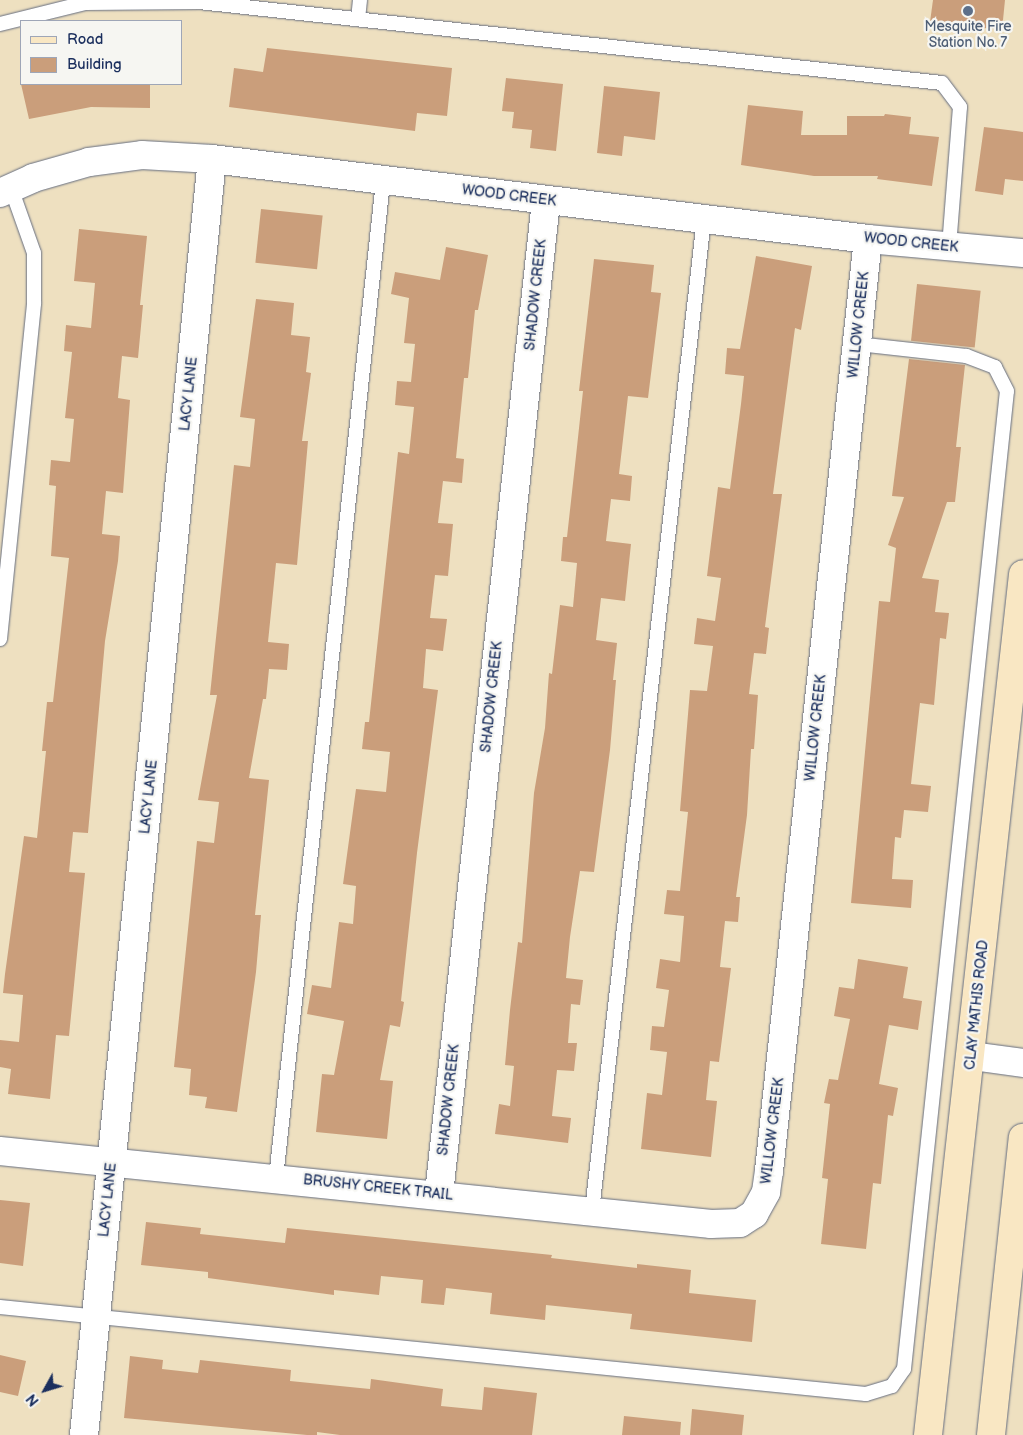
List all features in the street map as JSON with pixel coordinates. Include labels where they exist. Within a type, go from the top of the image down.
[{"type":"main road","name":"CLAY MATHIS ROAD","points":[[928,1435],[972,1056],[1023,582]]},
{"type":"main road","points":[[991,1435],[1023,1138]]},
{"type":"street","name":"WOOD CREEK","points":[[6,191],[89,162],[142,155],[212,160],[868,239],[1023,253]]},
{"type":"street","name":"LACY LANE","points":[[84,1435],[212,160]]},
{"type":"street","name":"SHADOW CREEK","points":[[439,1194],[546,201]]},
{"type":"street","name":"WILLOW CREEK","points":[[754,1214],[766,1192],[769,1171],[868,239]]},
{"type":"street","points":[[972,1056],[1023,1063]]},
{"type":"street","name":"BRUSHY CREEK TRAIL","points":[[0,1151],[439,1194],[728,1225],[740,1223],[754,1214]]},
{"type":"lane","points":[[358,19],[360,0]]},
{"type":"lane","points":[[0,24],[86,3],[199,2],[942,83],[960,108],[949,246]]},
{"type":"lane","points":[[276,1178],[384,181]]},
{"type":"lane","points":[[0,639],[34,303],[34,253],[6,191]]},
{"type":"lane","points":[[592,1211],[704,219]]},
{"type":"lane","points":[[0,1307],[97,1315],[866,1394],[892,1386],[904,1369],[1008,391],[995,367],[966,356],[858,344]]},
{"type":"building","name":"Mesquite Fire Station No. 7","points":[[933,0],[1005,0],[1002,30],[930,22]]},
{"type":"building","points":[[267,48],[452,68],[447,116],[417,113],[415,131],[229,107],[234,68],[263,72]]},
{"type":"building","points":[[506,78],[563,84],[556,151],[530,148],[532,130],[512,128],[514,112],[502,111]]},
{"type":"building","points":[[21,85],[150,85],[150,108],[91,107],[29,119]]},
{"type":"building","points":[[604,86],[660,92],[655,140],[624,136],[622,156],[597,153]]},
{"type":"building","points":[[748,105],[803,111],[801,135],[847,135],[847,116],[884,116],[885,114],[911,117],[909,134],[939,137],[932,186],[877,179],[878,176],[814,176],[741,165]]},
{"type":"building","points":[[984,127],[1023,132],[1023,181],[1005,179],[1003,195],[975,191]]},
{"type":"building","points":[[261,209],[323,215],[317,269],[255,263]]},
{"type":"building","points":[[79,229],[147,236],[140,305],[143,305],[138,358],[122,356],[118,398],[130,400],[123,493],[106,491],[102,534],[120,536],[118,561],[105,641],[88,833],[73,832],[69,872],[85,873],[69,1036],[56,1035],[50,1099],[8,1094],[11,1069],[0,1067],[0,1040],[19,1042],[23,995],[3,993],[24,836],[37,838],[46,751],[42,751],[47,702],[53,702],[69,558],[51,556],[56,486],[49,485],[51,460],[70,462],[74,419],[65,418],[72,352],[64,351],[66,325],[91,328],[95,283],[74,281]]},
{"type":"building","points":[[446,247],[488,255],[478,310],[475,310],[468,378],[464,378],[456,458],[464,459],[462,483],[443,481],[438,523],[453,524],[448,576],[435,575],[430,618],[447,619],[443,651],[426,649],[423,688],[438,690],[417,853],[401,1001],[404,1002],[400,1027],[390,1025],[380,1080],[393,1081],[387,1139],[316,1132],[322,1074],[334,1075],[344,1021],[307,1014],[312,985],[331,988],[339,922],[353,924],[356,886],[343,884],[356,789],[386,792],[390,752],[362,749],[365,722],[369,722],[398,452],[409,454],[414,407],[395,405],[397,381],[411,382],[415,344],[404,343],[409,298],[391,294],[395,272],[440,280]]},
{"type":"building","points":[[756,256],[812,266],[801,330],[795,328],[773,494],[782,494],[765,627],[769,628],[766,654],[754,653],[749,694],[758,695],[754,749],[751,749],[747,815],[736,897],[740,897],[738,922],[725,921],[720,967],[731,968],[719,1062],[710,1061],[706,1100],[717,1101],[711,1157],[641,1149],[647,1093],[662,1095],[667,1052],[650,1050],[652,1026],[664,1027],[669,990],[656,988],[660,959],[680,962],[684,916],[664,914],[667,890],[680,891],[688,812],[680,811],[690,690],[707,691],[713,646],[694,644],[697,618],[715,621],[721,578],[707,576],[718,487],[730,489],[741,404],[744,376],[725,374],[727,348],[740,349]]},
{"type":"building","points":[[594,259],[654,265],[651,292],[661,293],[648,398],[628,396],[619,474],[632,476],[630,501],[611,499],[606,541],[631,544],[625,601],[601,598],[596,640],[617,643],[613,680],[616,680],[610,750],[594,872],[580,871],[570,937],[566,978],[583,980],[580,1005],[571,1004],[568,1043],[577,1043],[574,1071],[557,1070],[552,1116],[571,1118],[568,1143],[495,1134],[499,1104],[510,1106],[514,1066],[505,1065],[518,942],[522,943],[534,793],[545,728],[549,673],[552,674],[560,605],[573,607],[577,563],[561,561],[563,537],[567,537],[576,456],[583,391],[579,391]]},
{"type":"building","points":[[917,284],[981,291],[975,347],[911,341]]},
{"type":"building","points":[[256,299],[294,303],[291,335],[310,337],[306,372],[311,373],[302,441],[308,441],[297,565],[276,563],[268,642],[289,644],[287,670],[269,669],[266,699],[263,699],[249,778],[269,780],[255,915],[261,915],[256,972],[237,1112],[205,1108],[207,1097],[189,1095],[191,1069],[174,1067],[197,841],[214,843],[219,802],[198,800],[217,695],[210,695],[234,465],[250,467],[255,419],[240,417]]},
{"type":"building","points":[[909,359],[965,365],[956,447],[961,447],[955,502],[947,502],[922,578],[939,580],[935,612],[949,613],[946,639],[940,638],[934,705],[920,703],[911,784],[931,786],[928,812],[904,810],[901,838],[895,837],[892,879],[913,880],[911,908],[851,903],[879,601],[890,602],[896,548],[888,545],[904,497],[892,496]]},
{"type":"building","points":[[858,959],[908,967],[903,998],[922,1001],[918,1030],[889,1025],[879,1084],[898,1088],[893,1116],[888,1115],[881,1184],[873,1183],[866,1249],[821,1244],[828,1179],[822,1178],[830,1104],[824,1103],[829,1079],[838,1080],[850,1019],[834,1016],[839,987],[854,989]]},
{"type":"building","points":[[0,1200],[30,1203],[23,1266],[0,1263]]},
{"type":"building","points":[[146,1222],[201,1228],[200,1234],[285,1243],[287,1228],[552,1255],[551,1258],[637,1268],[637,1264],[691,1270],[689,1293],[756,1300],[752,1342],[630,1329],[632,1314],[546,1305],[545,1320],[490,1314],[492,1293],[446,1288],[444,1305],[421,1303],[423,1280],[381,1276],[379,1295],[334,1290],[334,1295],[208,1278],[208,1272],[141,1265]]},
{"type":"building","points":[[0,1355],[26,1361],[18,1396],[0,1392]]},
{"type":"building","points":[[130,1356],[163,1360],[162,1369],[198,1373],[200,1360],[291,1370],[290,1381],[370,1389],[371,1379],[443,1389],[441,1406],[482,1410],[484,1387],[537,1393],[532,1435],[340,1435],[317,1432],[317,1435],[307,1435],[124,1418]]},
{"type":"building","points":[[692,1409],[744,1415],[742,1435],[690,1435]]},
{"type":"building","points":[[624,1416],[681,1422],[680,1435],[622,1435]]},
{"type":"place","name":"Mesquite Fire Station No. 7","points":[[968,11]]}]
